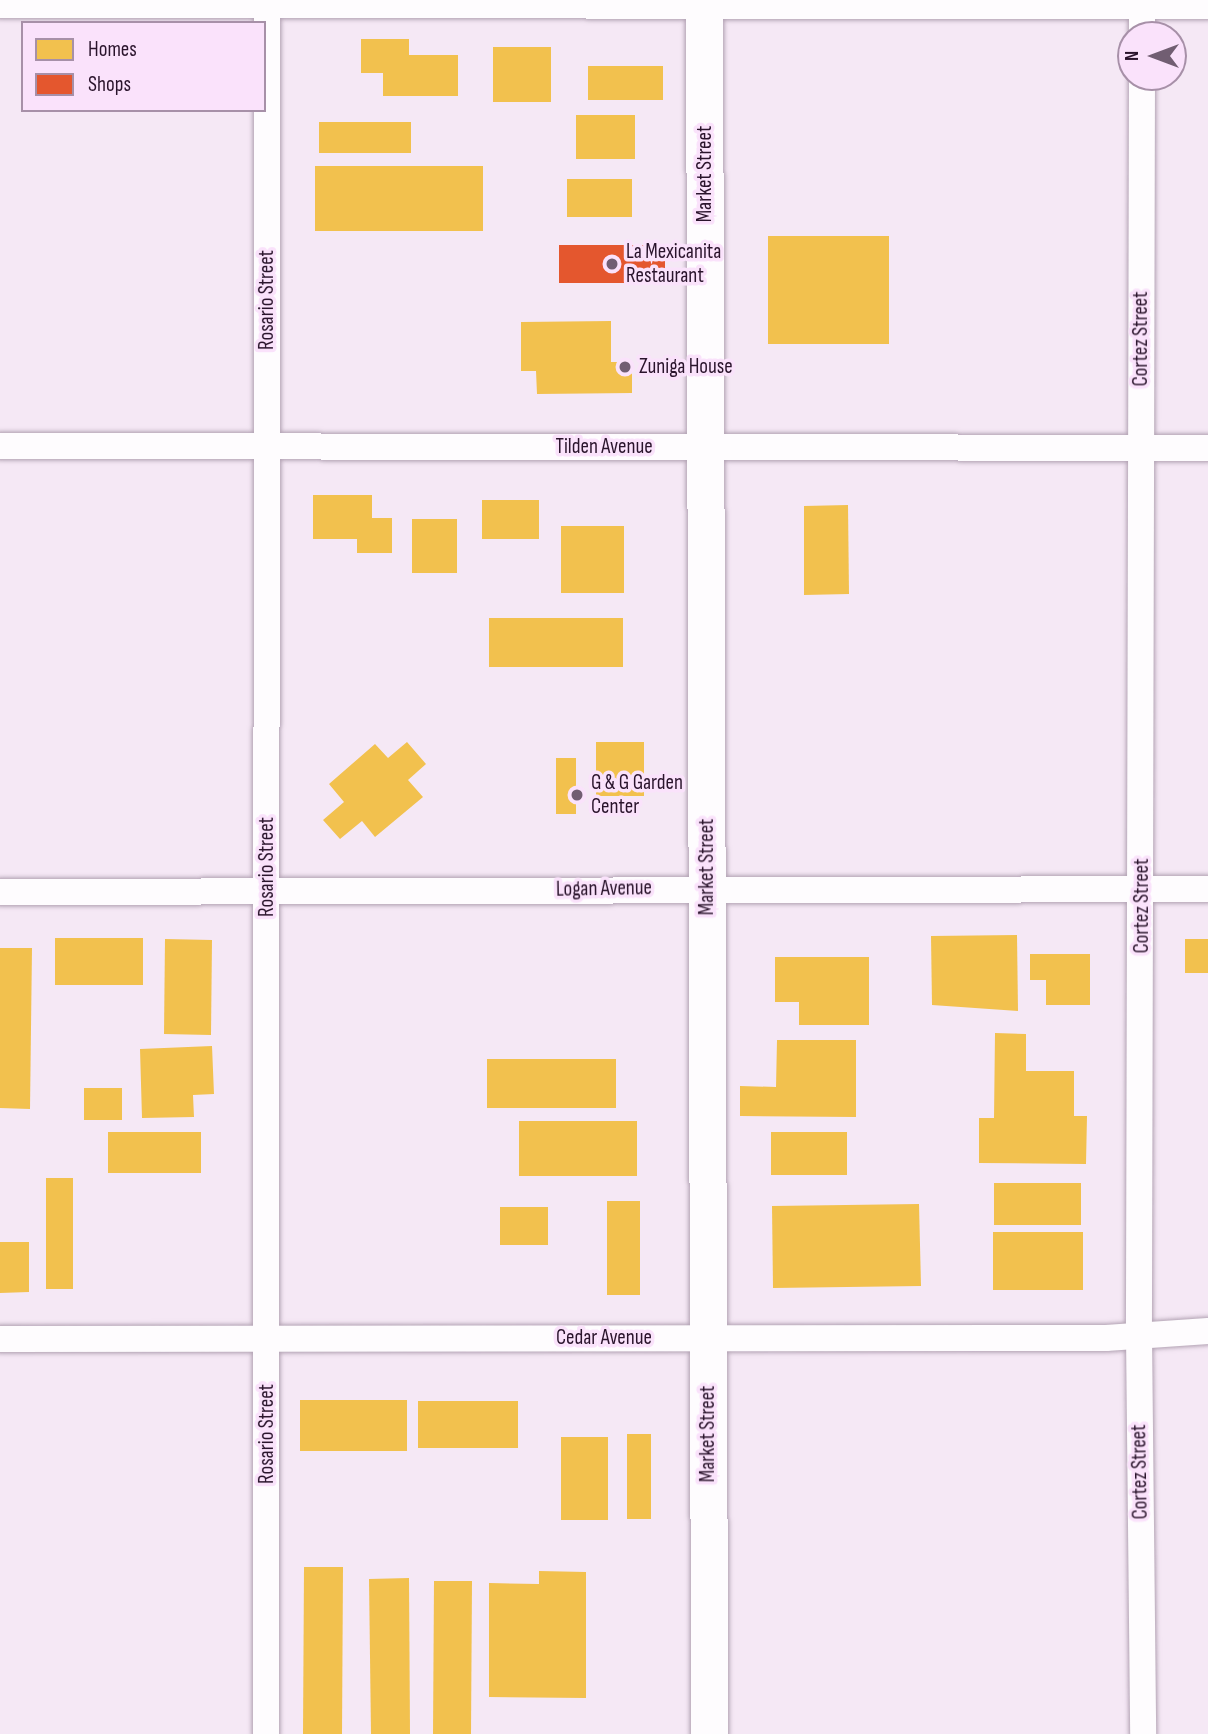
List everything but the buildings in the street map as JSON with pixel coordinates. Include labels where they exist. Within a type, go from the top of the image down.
[{"type":"street","name":"Rosario Street","points":[[266,1734],[267,3]]},
{"type":"street","name":"Market Street","points":[[705,3],[709,1734]]},
{"type":"street","points":[[1142,3],[1142,21]]},
{"type":"street","points":[[0,5],[1142,3],[1208,6]]},
{"type":"street","name":"Cortez Street","points":[[1142,91],[1139,1335],[1143,1734]]},
{"type":"street","name":"Tilden Avenue","points":[[0,446],[1208,448]]},
{"type":"street","name":"Logan Avenue","points":[[0,892],[707,888],[1208,889]]},
{"type":"street","name":"Cedar Avenue","points":[[0,1339],[708,1338],[1139,1335],[1208,1331]]},
{"type":"place","name":"La Mexicanita Restaurant","points":[[612,264]]},
{"type":"place","name":"Zuniga House","points":[[625,367]]},
{"type":"place","name":"G & G Garden Center","points":[[577,795]]}]
